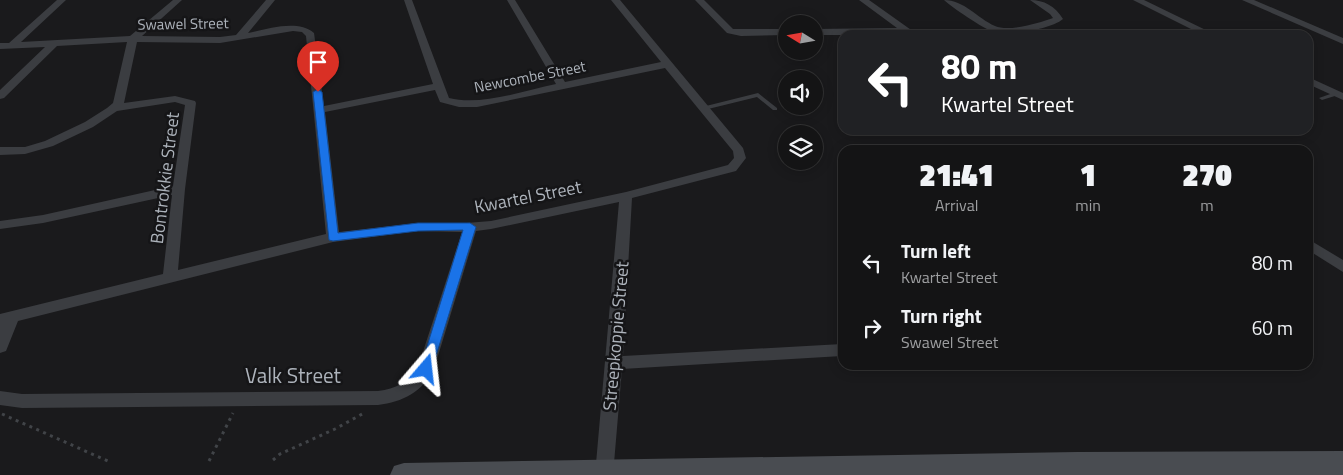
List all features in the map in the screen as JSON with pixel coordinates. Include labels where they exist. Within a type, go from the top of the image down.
[{"type":"street","points":[[12,46],[62,0]]},
{"type":"street","points":[[0,151],[26,151],[46,144],[95,121],[114,108],[118,104],[133,39],[178,0]]},
{"type":"street","points":[[238,38],[271,0]]},
{"type":"street","name":"Newcombe Street","points":[[408,0],[438,86],[444,100],[452,103],[466,104],[668,64]]},
{"type":"street","points":[[511,0],[562,86]]},
{"type":"street","points":[[615,0],[704,108]]},
{"type":"street","points":[[699,0],[730,30],[741,33],[778,32]]},
{"type":"street","points":[[863,0],[907,30]]},
{"type":"street","points":[[948,0],[992,30]]},
{"type":"street","points":[[1012,30],[1058,19],[1054,12],[1034,0]]},
{"type":"street","points":[[1138,0],[1201,30]]},
{"type":"street","points":[[1246,0],[1340,39]]},
{"type":"street","name":"Swawel Street","points":[[0,46],[133,39],[212,41],[293,28],[306,30],[311,35],[333,237]]},
{"type":"street","points":[[823,32],[838,32]]},
{"type":"street","points":[[0,96],[52,44]]},
{"type":"street","points":[[1313,82],[1340,96]]},
{"type":"street","points":[[320,110],[438,86]]},
{"type":"street","name":"Bontrokkie Street","points":[[114,108],[175,99],[191,103],[179,189],[170,277]]},
{"type":"street","name":"Kwartel Street","points":[[6,319],[333,237],[418,227],[470,227],[521,219],[727,171],[738,162],[740,153],[704,108]]},
{"type":"street","points":[[0,225],[43,219],[179,189]]},
{"type":"street","name":"Streepkoppie Street","points":[[604,473],[626,196]]},
{"type":"street","name":"Valk Street","points":[[0,398],[22,401],[389,397],[409,389],[420,380],[426,369],[470,227]]},
{"type":"street","points":[[1313,247],[1343,267]]},
{"type":"street","points":[[0,347],[6,319]]},
{"type":"street","points":[[614,364],[838,350]]},
{"type":"street","points":[[404,475],[1040,470],[1343,463]]},
{"type":"lane","points":[[704,108],[758,95],[775,109]]},
{"type":"lane","points":[[1322,98],[1340,96]]},
{"type":"path","points":[[272,460],[280,454],[335,429],[389,397]]},
{"type":"path","points":[[209,461],[240,399]]},
{"type":"path","points":[[0,413],[110,462]]},
{"type":"route","points":[[318,92],[333,237],[418,227],[470,227],[426,369]]}]
